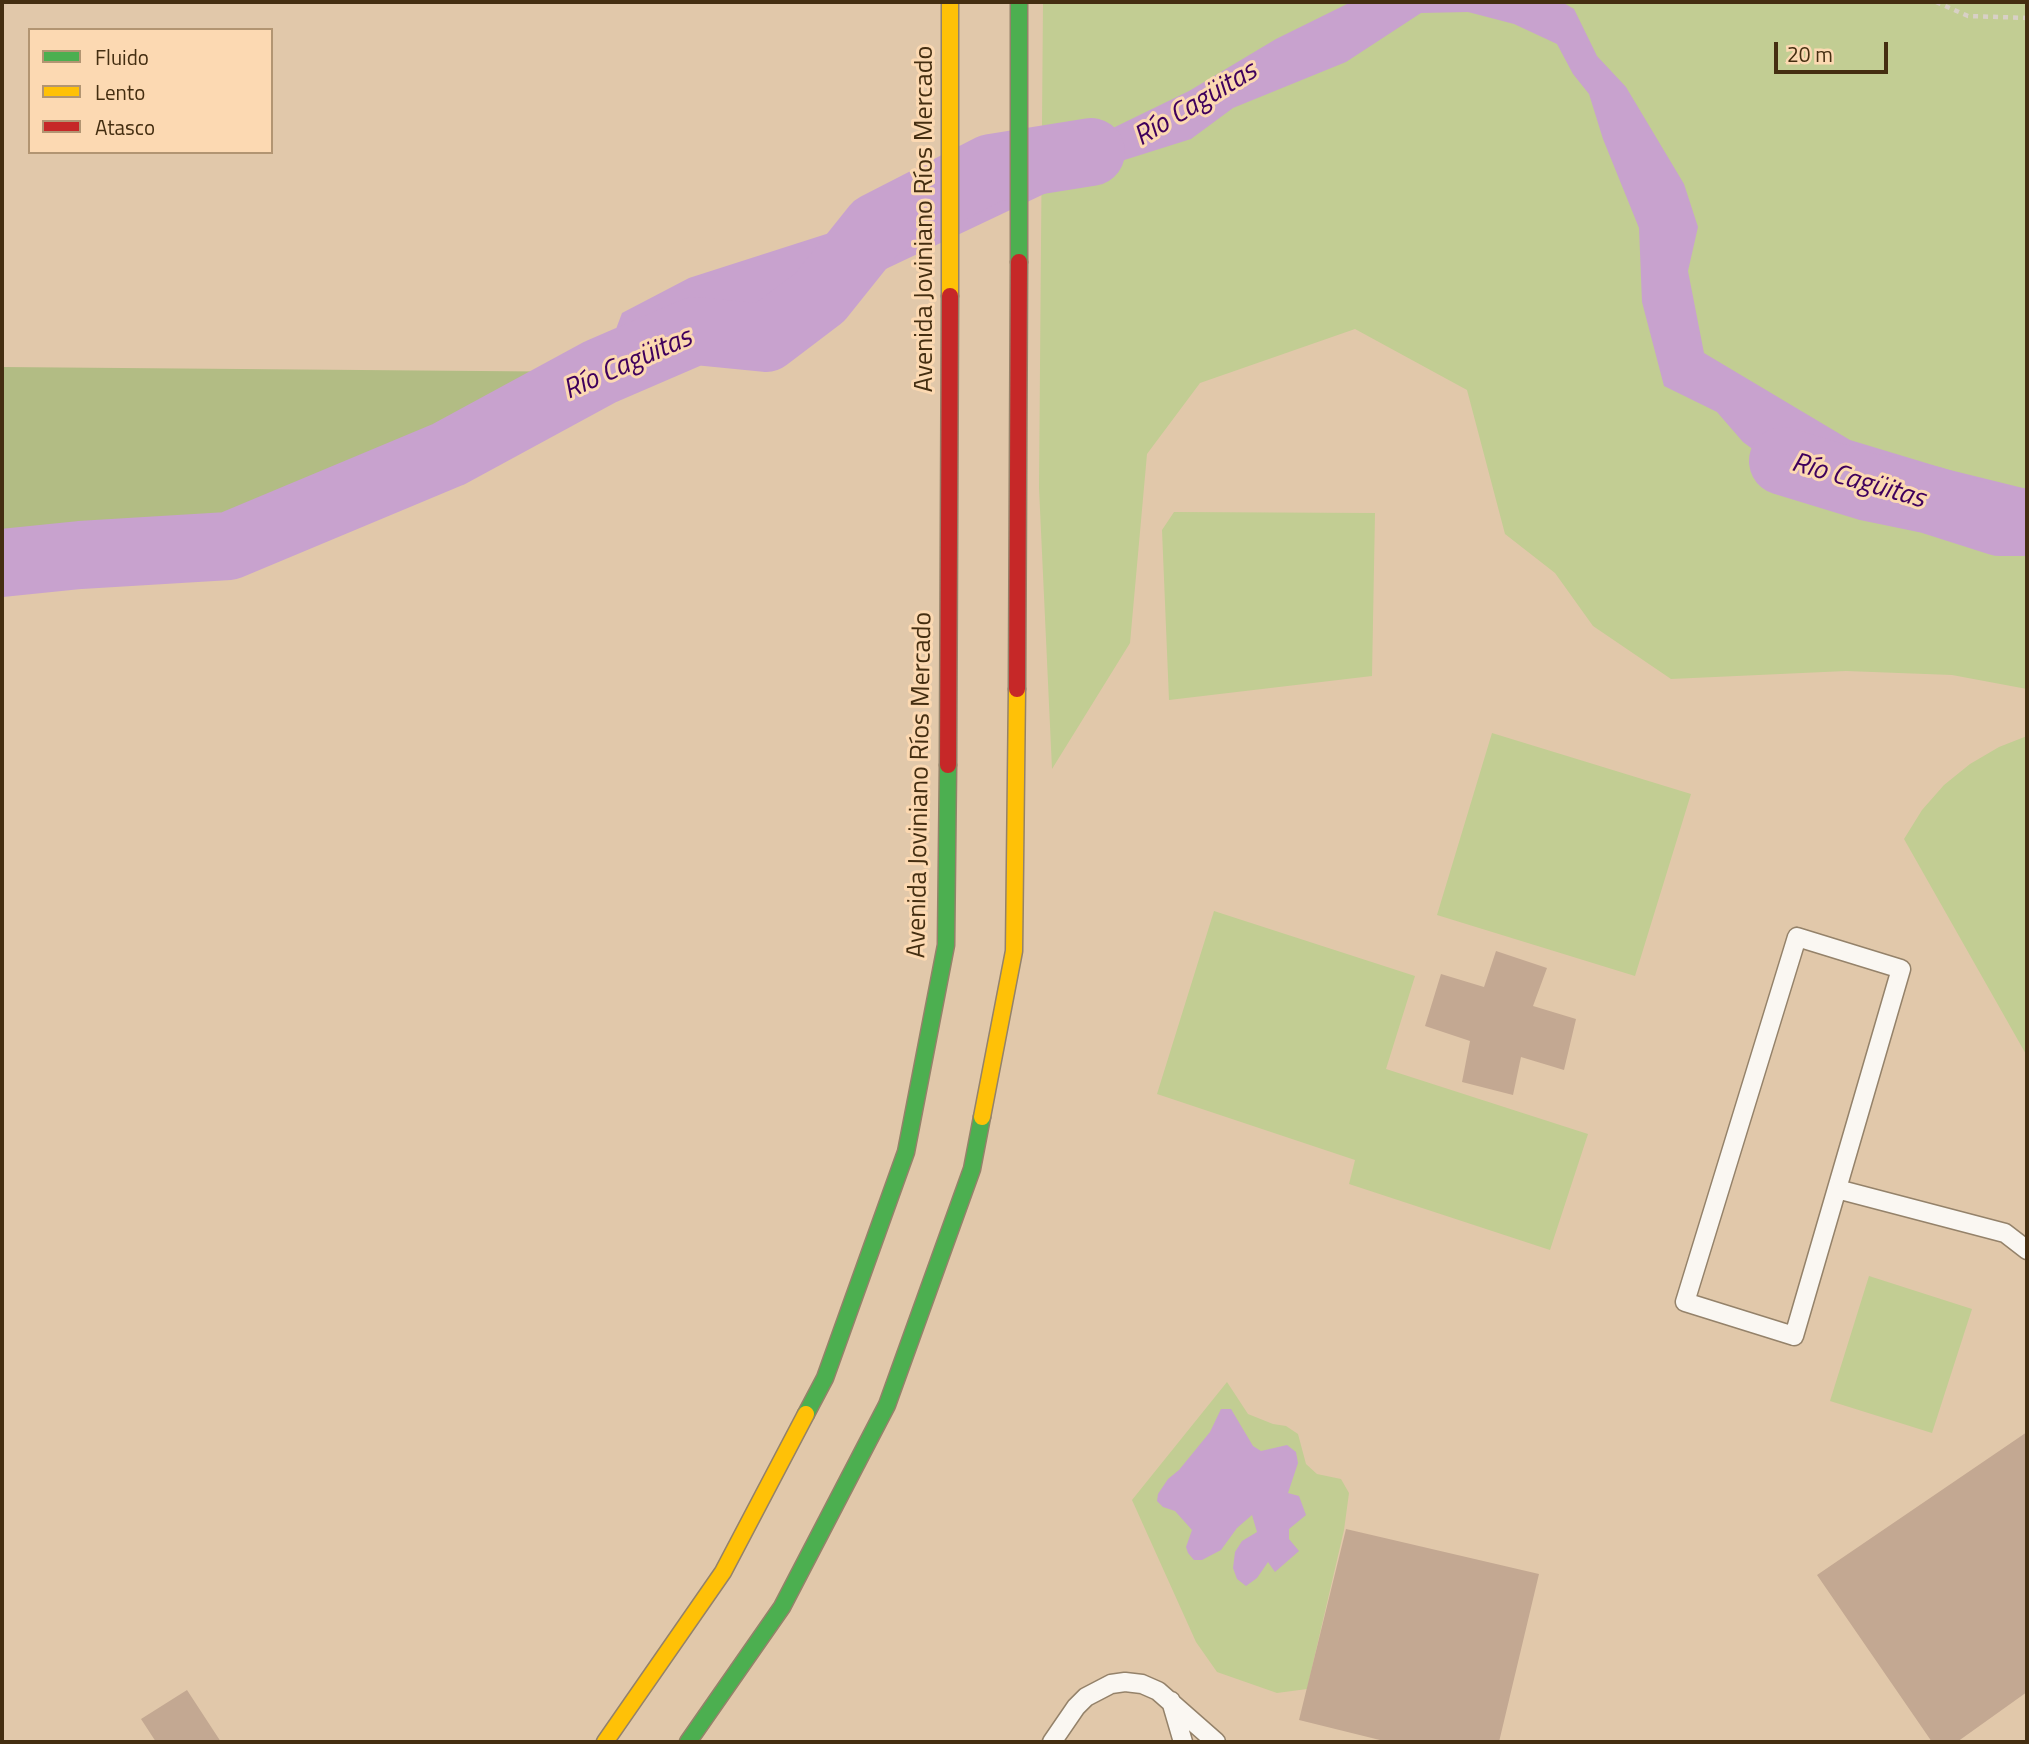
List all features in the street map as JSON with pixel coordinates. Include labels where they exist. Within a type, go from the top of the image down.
[{"type":"main road","name":"Avenida Joviniano Ríos Mercado","points":[[605,1742],[723,1572],[825,1378],[906,1152],[946,945],[950,521],[950,2]]},
{"type":"main road","points":[[688,1742],[782,1607],[887,1405],[972,1169],[1014,951],[1019,477],[1019,2]]},
{"type":"lane","points":[[1797,937],[1901,969],[1837,1189],[1794,1336],[1685,1302],[1797,937]]},
{"type":"lane","points":[[1837,1189],[2005,1233],[2027,1250]]},
{"type":"lane","points":[[1052,1742],[1081,1702],[1098,1689],[1125,1682],[1158,1690],[1216,1742]]},
{"type":"lane","points":[[1171,1702],[1183,1742]]},
{"type":"path","points":[[1936,2],[1968,16],[2027,18]]},
{"type":"green space","points":[[1043,2],[2027,2],[2027,689],[1952,675],[1846,671],[1671,679],[1593,626],[1555,573],[1505,534],[1467,390],[1355,329],[1200,383],[1147,454],[1130,643],[1052,769],[1039,488]]},
{"type":"green space","points":[[2,367],[600,372],[449,454],[229,546],[80,555],[2,563]]},
{"type":"green space","points":[[1174,512],[1375,513],[1372,676],[1169,700],[1162,530]]},
{"type":"green space","points":[[1492,733],[1691,794],[1635,976],[1437,915]]},
{"type":"green space","points":[[2027,736],[2027,1056],[1904,839],[1922,810],[1944,785],[1970,764],[1999,747]]},
{"type":"green space","points":[[1214,911],[1415,976],[1386,1069],[1588,1134],[1550,1250],[1349,1184],[1355,1160],[1157,1094]]},
{"type":"green space","points":[[1869,1276],[1972,1309],[1932,1433],[1830,1401]]},
{"type":"green space","points":[[1227,1382],[1248,1414],[1286,1426],[1298,1434],[1306,1464],[1317,1474],[1341,1479],[1349,1493],[1344,1530],[1307,1689],[1277,1693],[1217,1672],[1196,1642],[1132,1500]]},
{"type":"water","points":[[1351,2],[1562,2],[1574,9],[1597,56],[1626,87],[1684,184],[1698,227],[1688,271],[1704,353],[1850,440],[1946,469],[2027,489],[2027,526],[1989,532],[1953,510],[1933,491],[1889,485],[1831,495],[1796,481],[1743,442],[1717,412],[1664,386],[1642,302],[1639,228],[1603,139],[1589,94],[1573,74],[1557,44],[1514,24],[1468,12],[1421,13],[1346,62],[1233,108],[1191,139],[1099,168],[873,275],[716,319],[600,372],[622,313],[689,278],[870,220],[1082,143],[1189,91],[1276,39]]},
{"type":"water","points":[[1221,1409],[1231,1409],[1253,1446],[1261,1451],[1287,1445],[1296,1452],[1298,1463],[1288,1493],[1299,1496],[1306,1515],[1289,1529],[1289,1539],[1299,1551],[1275,1572],[1268,1562],[1257,1578],[1246,1586],[1237,1579],[1233,1568],[1235,1552],[1242,1541],[1257,1532],[1252,1515],[1237,1528],[1221,1550],[1202,1560],[1194,1560],[1186,1547],[1192,1530],[1175,1511],[1163,1507],[1157,1501],[1158,1494],[1168,1479],[1179,1470],[1210,1432]]},
{"type":"building","points":[[1496,951],[1547,968],[1533,1006],[1576,1019],[1564,1070],[1521,1057],[1513,1095],[1462,1082],[1470,1041],[1425,1026],[1441,974],[1484,987]]},
{"type":"building","points":[[2027,1432],[2027,1692],[1957,1742],[1932,1742],[1817,1575]]},
{"type":"building","points":[[1346,1529],[1539,1574],[1499,1742],[1388,1742],[1299,1720]]},
{"type":"building","points":[[187,1690],[221,1742],[156,1742],[141,1719]]},
{"type":"waterway","name":"Río Cagüitas","points":[[2,563],[80,555],[229,546],[449,454],[600,372],[695,331],[766,338],[820,297],[876,227],[991,168],[1091,152]]},
{"type":"waterway","name":"Río Cagüitas","points":[[1783,461],[1868,487],[1931,500],[2000,522],[2027,522]]},
{"type":"traffic: fast","points":[[1019,2],[1019,262]]},
{"type":"traffic: fast","points":[[806,1414],[825,1378],[906,1152],[946,945],[948,765]]},
{"type":"traffic: fast","points":[[688,1742],[782,1607],[887,1405],[972,1169],[982,1117]]},
{"type":"traffic: slow","points":[[950,2],[950,296]]},
{"type":"traffic: slow","points":[[982,1117],[1014,951],[1017,689]]},
{"type":"traffic: slow","points":[[605,1742],[723,1572],[806,1414]]},
{"type":"traffic: jam","points":[[1017,689],[1019,262]]},
{"type":"traffic: jam","points":[[948,765],[950,296]]}]
